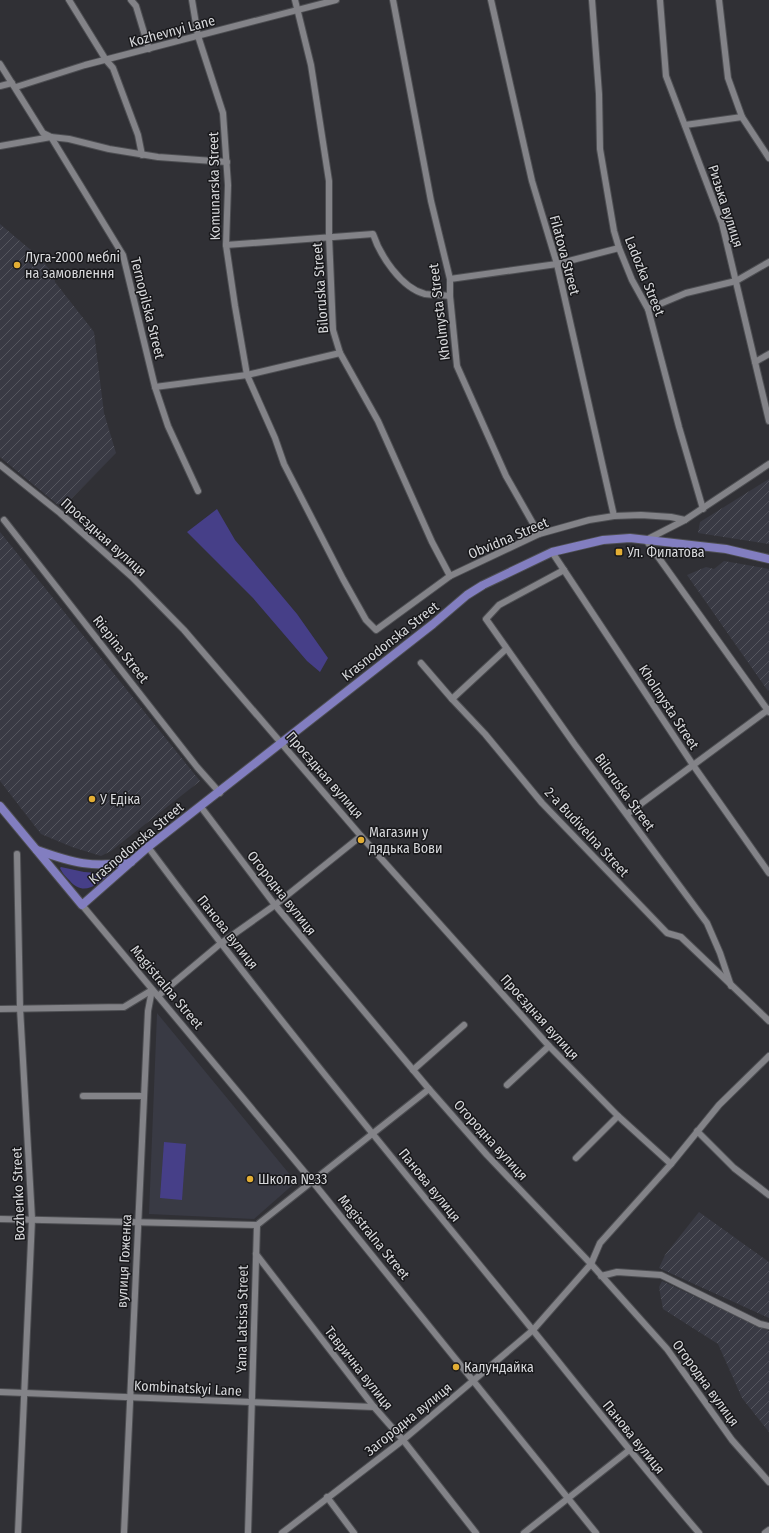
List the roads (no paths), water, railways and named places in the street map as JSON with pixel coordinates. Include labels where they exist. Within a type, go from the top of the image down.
[{"type":"main road","name":"Krasnodonska Street","points":[[82,905],[148,847],[220,793],[281,743],[433,624],[467,595],[483,585],[552,552],[602,540],[630,538],[726,549],[769,559]]},
{"type":"main road","name":"Magistralna Street","points":[[0,806],[82,905]]},
{"type":"main road","points":[[36,850],[64,860],[87,865],[110,865],[132,862]]},
{"type":"street","points":[[70,0],[107,61],[113,68],[138,135],[142,155]]},
{"type":"street","points":[[131,0],[136,6],[149,49]]},
{"type":"street","name":"Komunarska Street","points":[[192,0],[198,36],[224,113],[227,162],[226,244],[247,375]]},
{"type":"street","name":"Biloruska Street","points":[[295,0],[311,65],[329,181],[329,236],[333,330],[340,353],[378,421],[432,542],[450,576]]},
{"type":"street","name":"Kozhevnyi Lane","points":[[0,86],[14,85],[296,9],[336,0]]},
{"type":"street","name":"Kholmysta Street","points":[[393,0],[431,201],[450,279],[450,296],[457,366],[506,476],[539,534]]},
{"type":"street","name":"Filatova Street","points":[[491,0],[532,181],[557,264],[614,516]]},
{"type":"street","name":"Ladozka Street","points":[[592,0],[599,94],[600,149],[609,207],[619,248],[632,280],[648,309],[678,427],[703,509]]},
{"type":"street","name":"Ризька вулиця","points":[[660,0],[666,76],[722,223],[769,421]]},
{"type":"street","points":[[719,0],[728,78],[742,117],[769,158]]},
{"type":"street","name":"Ternopilska Street","points":[[0,64],[43,133],[51,137],[123,256],[155,387],[168,426],[198,491]]},
{"type":"street","points":[[685,126],[742,117]]},
{"type":"street","points":[[0,146],[51,137],[69,139],[109,149],[142,155],[227,162]]},
{"type":"street","points":[[226,244],[373,234],[379,250],[396,273],[414,289],[424,294],[450,296]]},
{"type":"street","points":[[450,279],[557,264],[619,248]]},
{"type":"street","points":[[648,309],[686,293],[736,281],[769,262]]},
{"type":"street","points":[[155,387],[247,375],[340,353]]},
{"type":"street","points":[[755,362],[769,354]]},
{"type":"street","name":"Obvidna Street","points":[[247,375],[276,438],[284,464],[343,579],[366,620],[376,630],[450,576],[539,534],[589,520],[614,516],[641,515],[670,517],[685,520]]},
{"type":"street","points":[[627,814],[769,710],[646,540],[703,509],[769,464]]},
{"type":"street","name":"Проєздная вулиця","points":[[0,465],[60,513],[132,577],[184,630],[361,836],[549,1046],[618,1116],[671,1164]]},
{"type":"street","name":"Riepina Street","points":[[4,520],[197,766],[220,793]]},
{"type":"street","name":"Kholmysta Street","points":[[552,552],[693,765],[769,873]]},
{"type":"street","name":"Biloruska Street","points":[[564,570],[499,605],[486,620],[707,923],[720,953],[731,986]]},
{"type":"street","points":[[452,699],[506,649]]},
{"type":"street","name":"2-a Budivelna Street","points":[[421,664],[485,734],[542,803],[661,928],[667,933],[681,937],[769,1021]]},
{"type":"street","name":"Огородна вулиця","points":[[202,807],[275,905],[413,1070],[487,1155],[591,1264],[667,1349],[732,1440],[769,1482]]},
{"type":"street","points":[[158,996],[220,944],[275,905],[361,836]]},
{"type":"street","name":"Панова вулиця","points":[[148,847],[220,944],[533,1330],[628,1450],[699,1533]]},
{"type":"street","name":"Bozhenko Street","points":[[17,854],[20,1008],[32,1219],[18,1533]]},
{"type":"street","name":"Magistralna Street","points":[[82,905],[312,1181],[596,1533]]},
{"type":"street","points":[[0,1009],[124,1007],[152,990]]},
{"type":"street","name":"вулиця Гоженка","points":[[124,1533],[129,1396],[148,1010],[152,990]]},
{"type":"street","points":[[413,1070],[464,1025]]},
{"type":"street","points":[[507,1085],[549,1046]]},
{"type":"street","name":"Загородна вулиця","points":[[282,1533],[403,1440],[474,1382],[533,1330],[591,1264],[600,1243],[671,1164],[719,1105],[769,1056]]},
{"type":"street","points":[[0,1219],[257,1225],[429,1089]]},
{"type":"street","points":[[83,1096],[144,1096]]},
{"type":"street","points":[[576,1158],[618,1116]]},
{"type":"street","points":[[697,1131],[734,1168],[769,1195]]},
{"type":"street","name":"Yana Latsisa Street","points":[[248,1533],[257,1225]]},
{"type":"street","name":"Таврична вулиця","points":[[256,1254],[374,1407],[403,1440],[476,1533]]},
{"type":"street","points":[[601,1276],[617,1272],[661,1275],[760,1324],[769,1326]]},
{"type":"street","name":"Kombinatskyi Lane","points":[[0,1392],[24,1394],[129,1396],[252,1404],[374,1407]]},
{"type":"street","points":[[524,1533],[628,1450]]},
{"type":"street","points":[[327,1497],[354,1533]]},
{"type":"street","points":[[765,1533],[769,1530]]},
{"type":"place","name":"Луга-2000 меблі на замовлення","points":[[17,265]]},
{"type":"place","name":"Ул. Филатова","points":[[619,552]]},
{"type":"place","name":"У Едіка","points":[[92,799]]},
{"type":"place","name":"Магазин у дядька Вови","points":[[361,840]]},
{"type":"place","name":"Школа №33","points":[[250,1179]]},
{"type":"place","name":"Калундайка","points":[[456,1367]]}]
